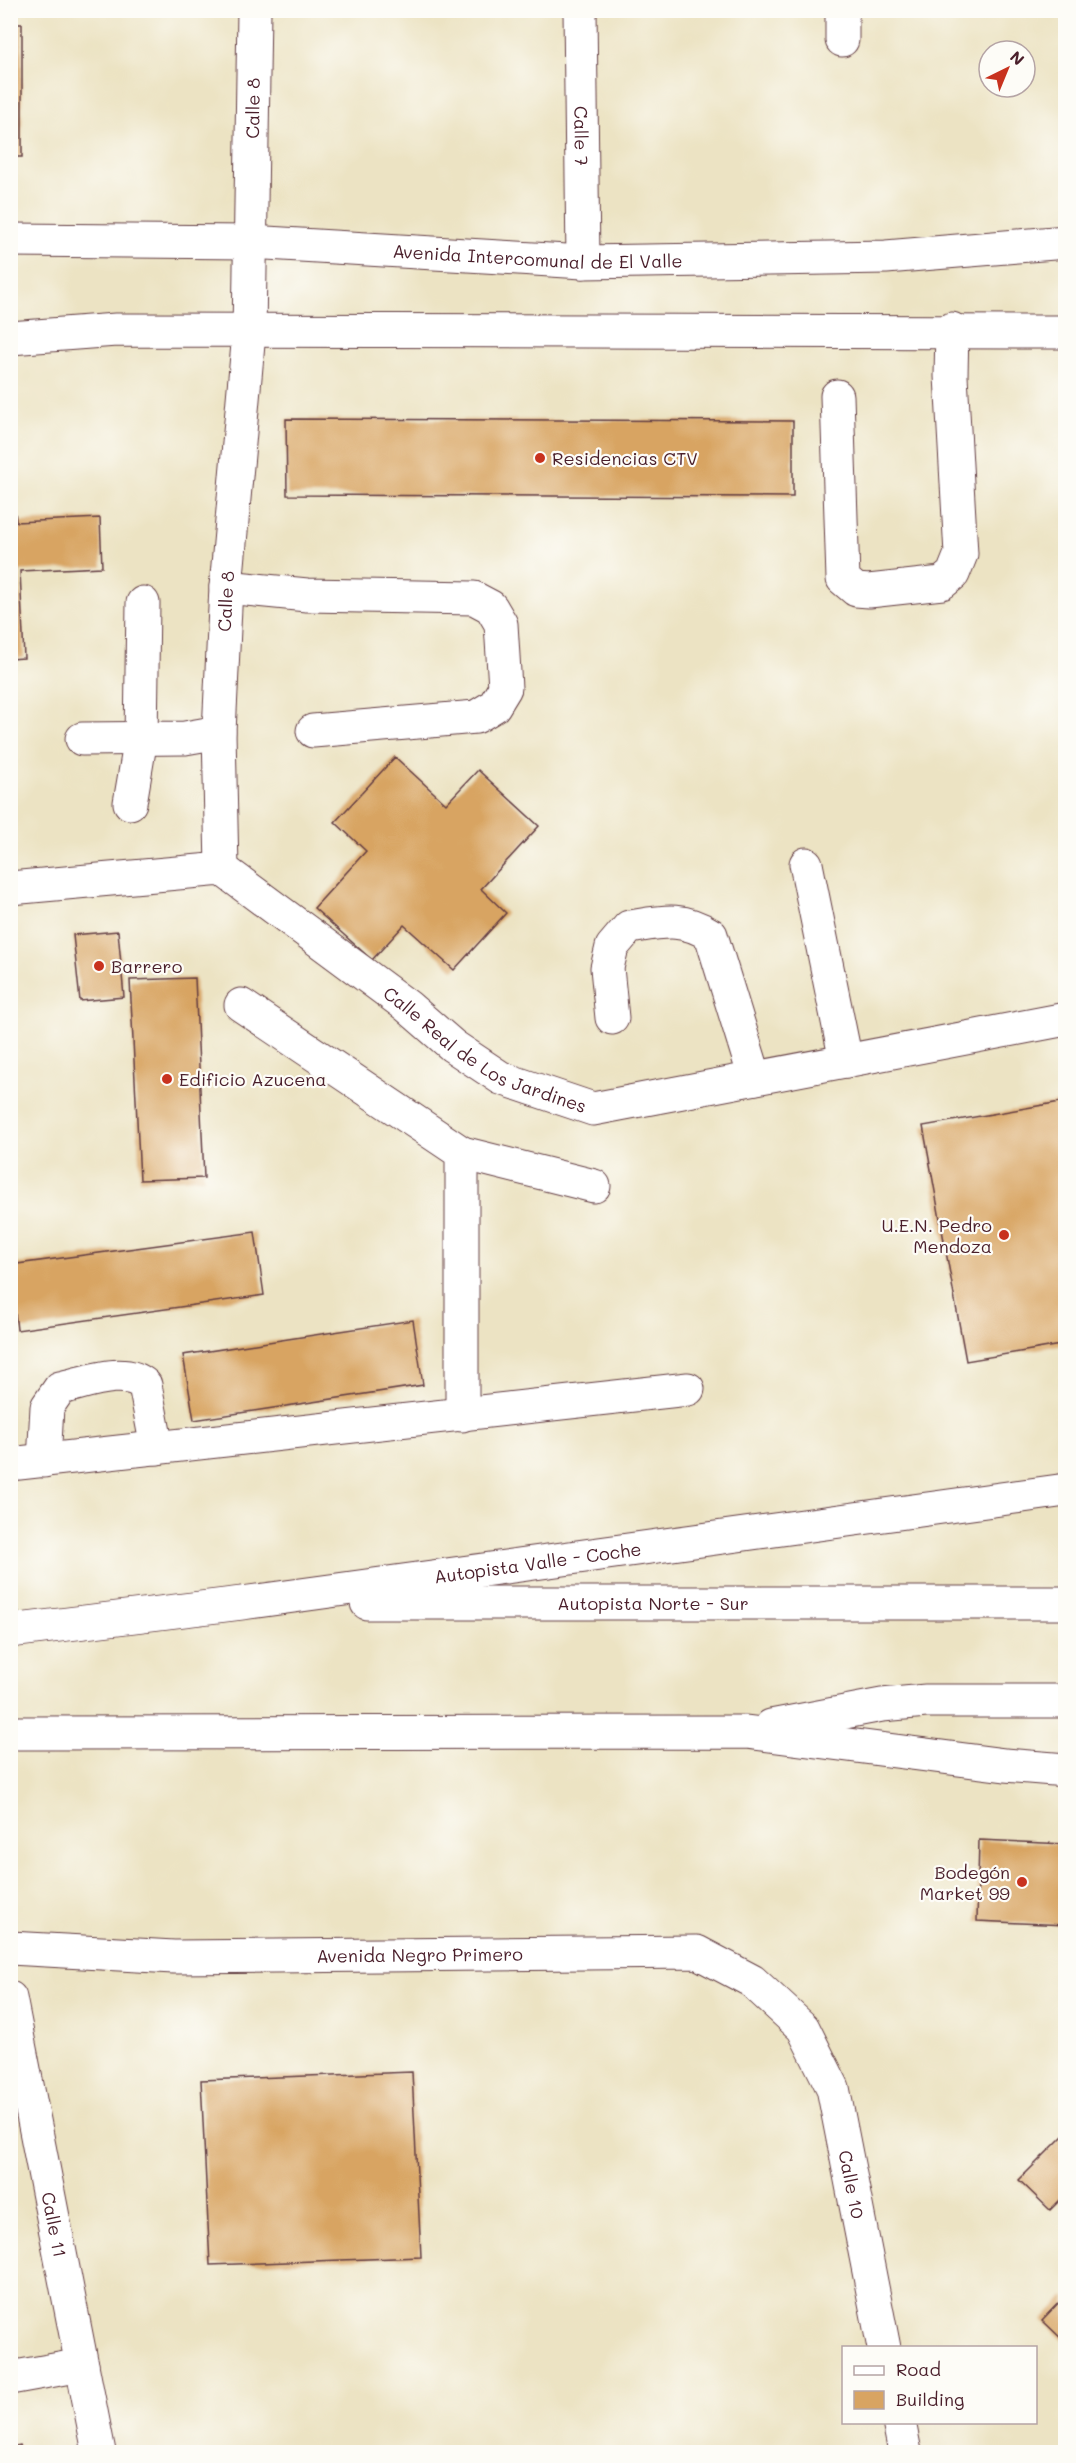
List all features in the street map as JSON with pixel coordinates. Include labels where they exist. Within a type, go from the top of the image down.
[{"type":"main road","name":"Calle 8","points":[[222,869],[219,732],[226,587],[249,333],[254,10]]},
{"type":"main road","name":"Calle 7","points":[[580,10],[583,262]]},
{"type":"main road","name":"Avenida Intercomunal de El Valle","points":[[10,240],[250,242],[583,262],[886,257],[1065,242]]},
{"type":"main road","points":[[837,396],[843,579],[856,590],[869,591],[942,584],[953,574],[962,554],[951,376],[952,329]]},
{"type":"main road","points":[[10,338],[116,330],[249,333],[952,329],[1065,332]]},
{"type":"main road","points":[[226,587],[307,595],[474,598],[491,607],[501,624],[504,688],[494,706],[476,717],[313,731]]},
{"type":"main road","points":[[130,803],[141,738],[143,603]]},
{"type":"main road","points":[[82,739],[185,738],[219,732]]},
{"type":"main road","points":[[806,864],[846,1061]]},
{"type":"main road","points":[[10,888],[222,869]]},
{"type":"main road","name":"Calle Real de Los Jardines","points":[[222,869],[407,1006],[453,1046],[501,1078],[593,1109],[1065,1018]]},
{"type":"main road","points":[[612,1018],[607,968],[612,946],[629,927],[670,921],[694,924],[711,935],[755,1078]]},
{"type":"main road","points":[[241,1005],[462,1153],[594,1186]]},
{"type":"main road","points":[[462,1153],[462,1415]]},
{"type":"main road","points":[[44,1461],[46,1407],[60,1388],[127,1375],[138,1379],[145,1385],[157,1448]]},
{"type":"main road","points":[[10,1464],[688,1389]]},
{"type":"main road","name":"Autopista Valle - Coche","points":[[10,1631],[242,1603],[1065,1490]]},
{"type":"main road","name":"Autopista Norte - Sur","points":[[242,1603],[1065,1603]]},
{"type":"main road","points":[[746,1732],[882,1705],[926,1701],[1065,1701]]},
{"type":"main road","points":[[10,1733],[746,1732],[1005,1765],[1065,1770]]},
{"type":"main road","name":"Avenida Negro Primero","points":[[10,1948],[174,1957],[697,1952],[752,1981],[803,2028]]},
{"type":"main road","name":"Calle 11","points":[[10,1998],[99,2452]]},
{"type":"main road","name":"Calle 10","points":[[803,2028],[833,2088],[884,2346]]},
{"type":"main road","points":[[10,2378],[82,2365]]},
{"type":"main road","points":[[899,2424],[905,2452]]},
{"type":"building","points":[[10,24],[22,24],[22,157],[10,157]]},
{"type":"building","name":"Residencias CTV","points":[[286,419],[793,421],[793,497],[287,495]]},
{"type":"building","points":[[10,445],[16,522],[100,518],[102,567],[20,571],[24,658],[10,659]]},
{"type":"building","points":[[395,757],[446,804],[478,770],[539,826],[481,889],[506,913],[454,970],[404,925],[372,960],[314,908],[366,851],[335,822]]},
{"type":"building","name":"Barrero","points":[[118,931],[124,997],[80,1001],[73,935]]},
{"type":"building","name":"Edificio Azucena","points":[[195,978],[204,1178],[140,1180],[130,980]]},
{"type":"building","name":"U.E.N. Pedro Mendoza","points":[[1066,1101],[1066,1344],[966,1361],[923,1126]]},
{"type":"building","points":[[255,1232],[264,1295],[17,1330],[10,1265]]},
{"type":"building","points":[[413,1320],[423,1385],[194,1420],[183,1355]]},
{"type":"building","name":"Bodegón Market 99","points":[[979,1840],[1066,1844],[1066,1925],[977,1921]]},
{"type":"building","points":[[412,2072],[421,2257],[210,2265],[201,2080]]},
{"type":"building","points":[[1066,2133],[1066,2194],[1050,2210],[1019,2180]]},
{"type":"building","points":[[1066,2295],[1066,2343],[1042,2320]]},
{"type":"building","points":[[20,2445],[22,2452],[10,2452],[10,2447]]},
{"type":"place","name":"Residencias CTV","points":[[540,458]]},
{"type":"place","name":"Barrero","points":[[99,966]]},
{"type":"place","name":"Edificio Azucena","points":[[167,1079]]},
{"type":"place","name":"U.E.N. Pedro Mendoza","points":[[1004,1235]]},
{"type":"place","name":"Bodegón Market 99","points":[[1022,1882]]}]
